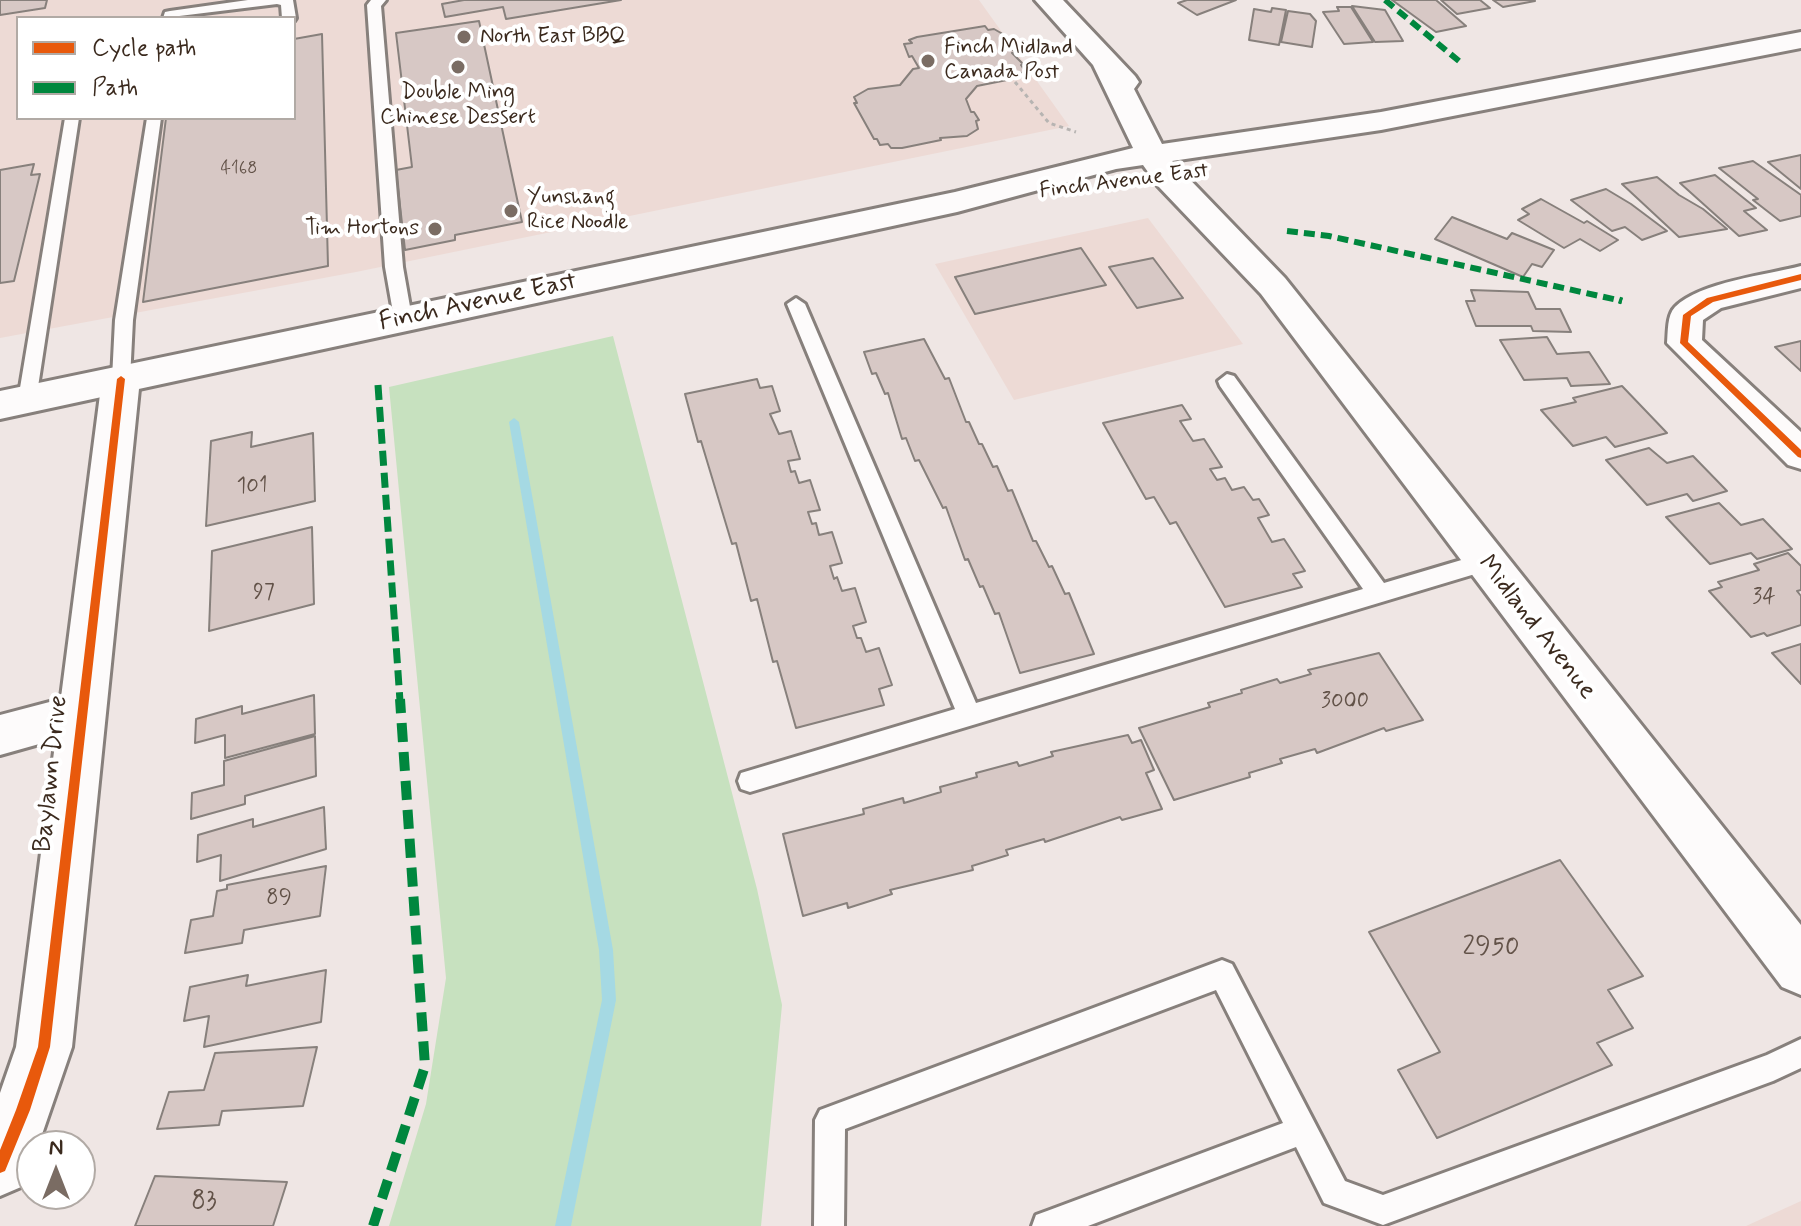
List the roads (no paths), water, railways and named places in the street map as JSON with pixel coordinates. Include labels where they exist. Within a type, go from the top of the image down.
[{"type":"main road","name":"Midland Avenue","points":[[1048,0],[1198,162],[1273,286]]},
{"type":"main road","name":"Finch Avenue East","points":[[14,402],[957,202],[1198,162],[1381,121],[1801,40]]},
{"type":"main road","name":"Midland Avenue","points":[[1106,62],[1161,167],[1273,286],[1801,968]]},
{"type":"main road","name":"Baylawn Drive","points":[[0,1166],[44,1047],[121,379]]},
{"type":"street","points":[[1801,277],[1710,300],[1687,315],[1684,343],[1801,455]]},
{"type":"street","points":[[0,735],[80,714]]},
{"type":"lane","points":[[170,16],[277,0],[288,3],[289,16]]},
{"type":"lane","points":[[379,0],[374,5],[394,267],[403,318]]},
{"type":"lane","points":[[14,402],[72,120]]},
{"type":"lane","points":[[121,379],[124,320],[154,120]]},
{"type":"lane","points":[[796,304],[970,717]]},
{"type":"lane","points":[[1227,381],[1379,594]]},
{"type":"lane","points":[[750,781],[1485,562]]},
{"type":"lane","points":[[829,1226],[830,1120],[1222,974],[1335,1192],[1383,1210],[1773,1067],[1801,1053]]},
{"type":"lane","points":[[1047,1226],[1303,1130]]},
{"type":"waterway","points":[[514,422],[606,950],[609,1000],[563,1226]]},
{"type":"place","name":"North East BBQ","points":[[464,37]]},
{"type":"place","name":"Finch Midland Canada Post","points":[[928,61]]},
{"type":"place","name":"Double Ming Chinese Dessert","points":[[458,67]]},
{"type":"place","name":"Yunshang Rice Noodle","points":[[511,211]]},
{"type":"place","name":"Tim Hortons","points":[[435,229]]}]
